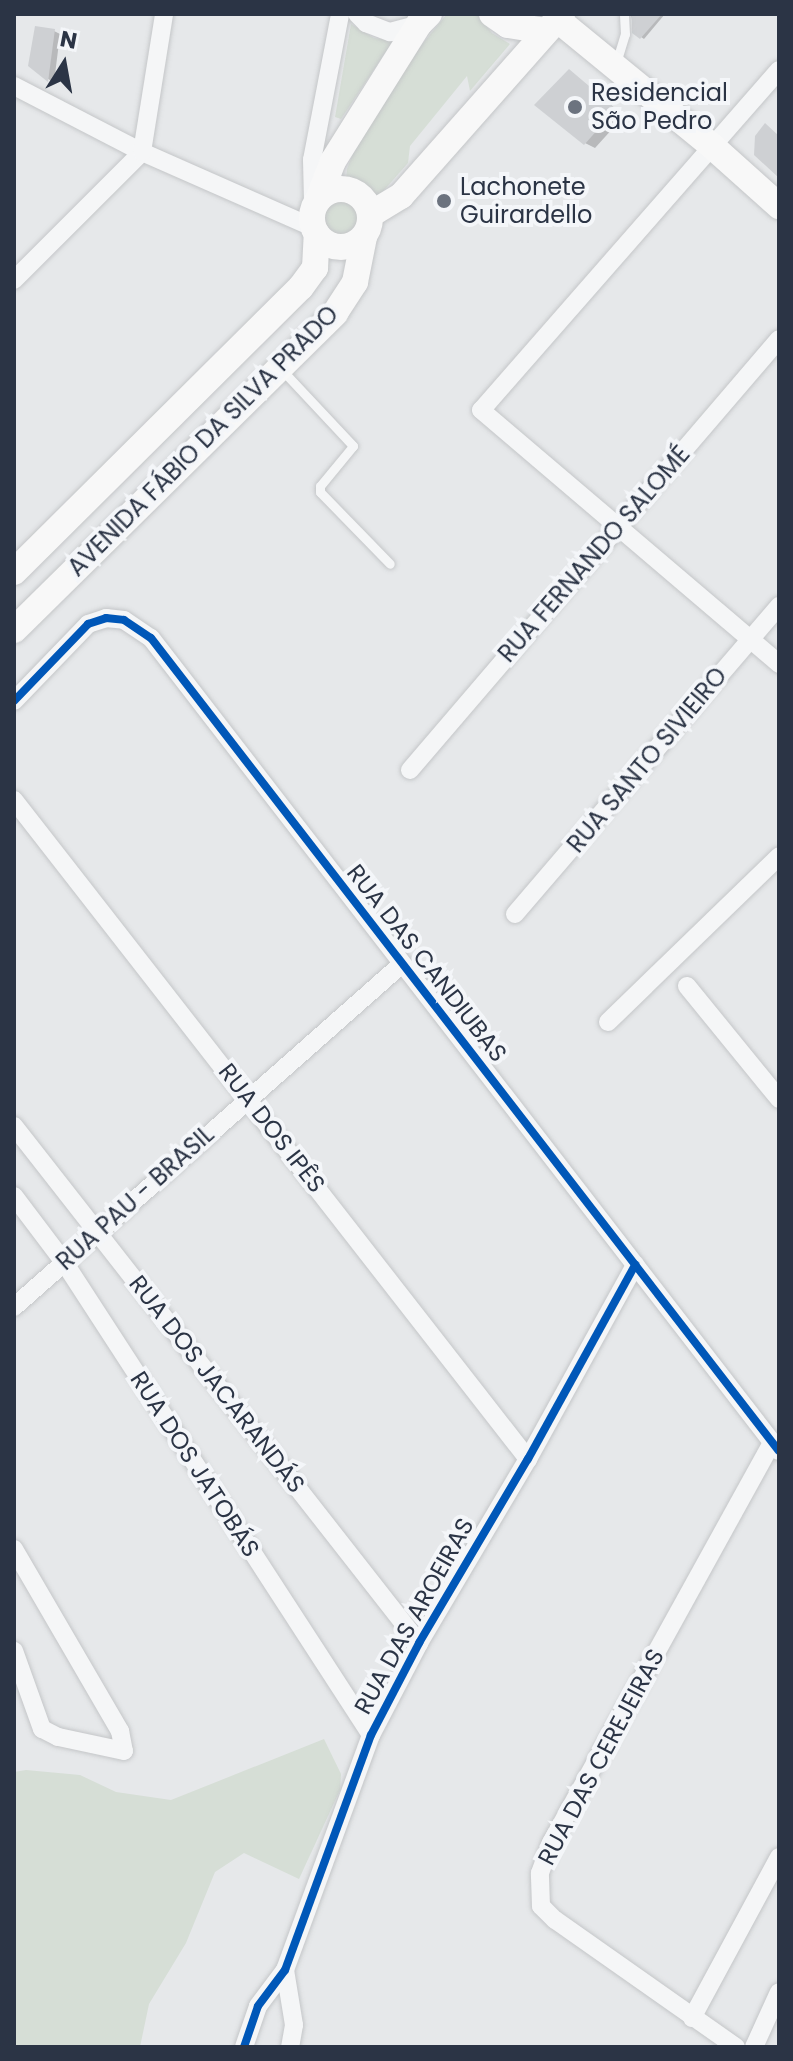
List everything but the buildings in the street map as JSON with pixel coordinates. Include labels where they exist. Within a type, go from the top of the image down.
[{"type":"main road","points":[[492,14],[508,25],[555,22],[615,66],[779,206]]},
{"type":"main road","name":"AVENIDA FÁBIO DA SILVA PRADO","points":[[14,572],[301,287],[315,268],[316,217],[333,161],[424,19]]},
{"type":"main road","points":[[367,226],[368,205],[354,191],[334,189],[316,217],[339,247],[367,226],[401,196],[555,22]]},
{"type":"main road","name":"AVENIDA FÁBIO DA SILVA PRADO","points":[[14,630],[335,313],[355,282],[367,226]]},
{"type":"street","points":[[14,280],[142,152],[164,14]]},
{"type":"street","points":[[14,86],[142,152],[316,217],[312,160],[340,14]]},
{"type":"street","points":[[357,14],[366,23],[390,32],[424,19]]},
{"type":"street","points":[[779,70],[481,410],[779,664]]},
{"type":"street","name":"RUA FERNANDO SALOMÉ","points":[[410,770],[779,339]]},
{"type":"street","name":"RUA SANTO SIVIEIRO","points":[[515,914],[779,606]]},
{"type":"street","name":"RUA DAS CANDIUBAS","points":[[14,701],[88,624],[106,618],[124,620],[138,627],[161,651],[776,1447]]},
{"type":"street","name":"RUA DOS IPÊS","points":[[14,800],[528,1459]]},
{"type":"street","points":[[608,1022],[779,856]]},
{"type":"street","name":"RUA PAU - BRASIL","points":[[14,1307],[402,964]]},
{"type":"street","points":[[687,986],[779,1099]]},
{"type":"street","name":"RUA DOS JACARANDÁS","points":[[14,1126],[419,1643]]},
{"type":"street","name":"RUA DOS JATOBÁS","points":[[14,1196],[64,1262],[371,1735]]},
{"type":"street","name":"RUA DAS AROEIRAS","points":[[244,2047],[258,2006],[285,1970],[371,1735],[419,1643],[528,1459],[635,1265]]},
{"type":"street","name":"RUA DAS CEREJEIRAS","points":[[736,2047],[555,1920],[541,1906],[540,1873],[551,1843],[776,1447]]},
{"type":"street","points":[[14,1549],[120,1731],[124,1751],[58,1737],[42,1729],[14,1651]]},
{"type":"street","points":[[692,2018],[779,1857]]},
{"type":"street","name":"RUA DAS AROEIRAS","points":[[285,1970],[294,2025],[290,2047]]},
{"type":"street","points":[[754,2047],[779,1992]]},
{"type":"lane","points":[[615,66],[625,34],[624,14]]},
{"type":"lane","points":[[280,367],[353,446],[320,486],[320,492],[390,564]]},
{"type":"shaded area","points":[[447,14],[477,14],[492,33],[510,44],[470,91],[467,76],[410,146],[408,163],[378,197],[361,185],[346,181],[347,169],[357,143],[396,76]]},
{"type":"shaded area","points":[[351,24],[374,38],[393,41],[341,119],[335,117]]},
{"type":"shaded area","points":[[342,199],[355,205],[361,218],[355,231],[342,237],[329,231],[323,218],[329,205]]},
{"type":"shaded area","points":[[324,1739],[341,1774],[340,1790],[299,1879],[244,1853],[215,1872],[186,1943],[149,2004],[140,2047],[14,2047],[14,1772],[26,1770],[80,1775],[116,1792],[171,1800]]},
{"type":"cycle path","points":[[14,701],[88,624],[106,618],[124,620],[151,638],[779,1451]]},
{"type":"cycle path","points":[[244,2047],[258,2006],[285,1970],[371,1735],[419,1643],[528,1459],[635,1265]]},
{"type":"place","name":"Residencial São Pedro","points":[[575,107]]},
{"type":"place","name":"Lachonete Guirardello","points":[[444,201]]}]
